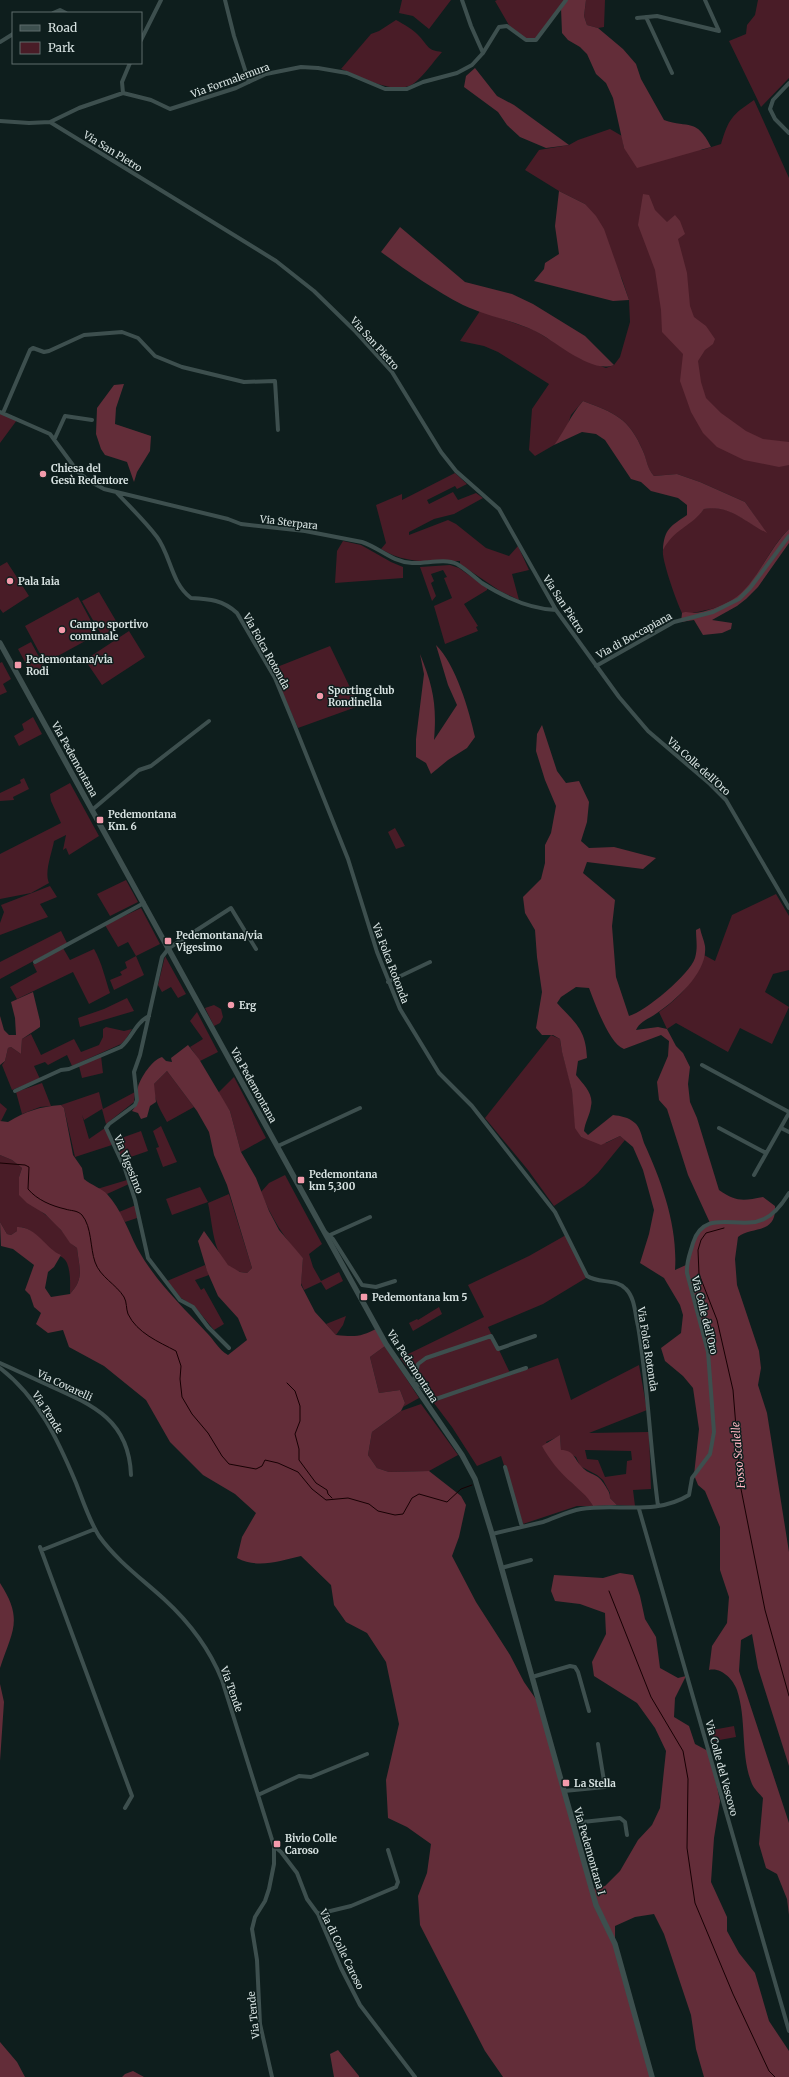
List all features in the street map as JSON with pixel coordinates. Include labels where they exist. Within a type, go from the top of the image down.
[{"type":"street","points":[[142,38],[161,0]]},
{"type":"street","points":[[225,0],[234,36],[249,82]]},
{"type":"street","points":[[462,0],[471,26],[483,52]]},
{"type":"street","name":"Via Formalemura","points":[[123,93],[151,100],[170,109],[236,88],[266,74],[286,69],[318,68],[347,73],[385,89],[402,90],[423,82],[457,73],[472,65],[483,52],[499,27],[510,27],[526,40],[536,40],[566,0]]},
{"type":"street","points":[[637,18],[657,16],[719,31],[705,0]]},
{"type":"street","points":[[646,17],[672,73]]},
{"type":"street","points":[[0,42],[12,35]]},
{"type":"street","points":[[0,121],[29,124],[50,122],[79,108],[123,93],[122,82],[130,64]]},
{"type":"street","points":[[789,83],[773,100],[770,109],[775,120],[789,133]]},
{"type":"street","name":"Via San Pietro","points":[[50,122],[276,261],[319,296],[387,366],[432,439],[456,471],[499,509],[556,610],[596,666]]},
{"type":"street","points":[[2,412],[30,350],[33,348],[44,352],[84,335],[122,332],[138,338],[154,356],[182,367],[244,382],[275,381],[278,430]]},
{"type":"street","name":"Via Sterpara","points":[[2,412],[43,429],[55,438],[70,463],[81,475],[98,486],[117,493],[228,519],[241,524],[299,530],[362,542],[371,545],[386,556],[398,561],[411,563],[457,564],[482,583],[510,599],[536,608],[556,610]]},
{"type":"street","points":[[55,438],[65,416],[69,415],[92,420]]},
{"type":"street","name":"Via Folca Rotonda","points":[[117,493],[157,538],[182,590],[191,598],[223,602],[233,610],[275,678],[348,859],[359,900],[388,982],[400,1009],[439,1073],[472,1106],[555,1212],[568,1235],[587,1276],[594,1280],[620,1284],[626,1288],[631,1295],[641,1343],[649,1406],[652,1458],[658,1506]]},
{"type":"street","name":"Via di Boccapiana","points":[[596,666],[674,622],[713,612],[739,599],[750,588],[789,536]]},
{"type":"street","name":"Via Pedemontana","points":[[0,642],[327,1233],[386,1344],[471,1470],[492,1534]]},
{"type":"street","name":"Via Colle dell'Oro","points":[[596,666],[645,728],[710,784],[726,800],[789,908]]},
{"type":"street","points":[[92,810],[139,770],[151,766],[209,721]]},
{"type":"street","points":[[35,962],[144,903]]},
{"type":"street","points":[[169,948],[231,908],[256,949]]},
{"type":"street","name":"Via Vigesimo","points":[[169,948],[162,957],[149,1016],[134,1072],[137,1100],[135,1105],[109,1124],[106,1128],[125,1169],[135,1200],[148,1258],[180,1300],[193,1307],[208,1327],[228,1348]]},
{"type":"street","points":[[388,982],[430,962]]},
{"type":"street","points":[[15,1091],[61,1070],[69,1069],[121,1047],[126,1043],[139,1024],[149,1016]]},
{"type":"street","points":[[702,1065],[789,1112],[754,1176]]},
{"type":"street","points":[[278,1146],[360,1108]]},
{"type":"street","points":[[719,1128],[766,1153]]},
{"type":"street","points":[[781,1128],[789,1132]]},
{"type":"street","name":"Via Colle dell'Oro","points":[[658,1506],[689,1495],[692,1478],[708,1458],[713,1443],[708,1352],[687,1273],[686,1264],[695,1235],[701,1228],[714,1222],[738,1223],[765,1219],[780,1205],[789,1193]]},
{"type":"street","points":[[370,1217],[327,1233],[362,1285],[376,1287],[395,1281]]},
{"type":"street","points":[[526,1368],[433,1400],[422,1386],[413,1383],[418,1364],[424,1359],[491,1336],[498,1349],[535,1336]]},
{"type":"street","name":"Via Covarelli","points":[[0,1363],[77,1398],[104,1415],[119,1432],[126,1444],[131,1475]]},
{"type":"street","name":"Via Tende","points":[[0,1368],[26,1393],[50,1428],[60,1447],[95,1529],[118,1558],[176,1611],[211,1656],[224,1684],[274,1846],[274,1867],[269,1889],[253,1921],[252,1929],[257,1960],[260,2024],[272,2077]]},
{"type":"street","points":[[505,1467],[522,1527]]},
{"type":"street","points":[[492,1534],[522,1527],[580,1509],[639,1509],[658,1506]]},
{"type":"street","name":"Via Colle del Vescovo","points":[[639,1509],[789,2031]]},
{"type":"street","points":[[95,1529],[41,1548],[132,1796],[125,1808]]},
{"type":"street","name":"Via Pedemontana I","points":[[492,1534],[596,1905],[617,1950],[652,2077]]},
{"type":"street","points":[[501,1568],[531,1560]]},
{"type":"street","points":[[532,1677],[570,1666],[575,1667],[578,1672],[589,1711]]},
{"type":"street","points":[[564,1792],[605,1787],[598,1744]]},
{"type":"street","points":[[258,1795],[298,1776],[310,1778],[368,1754]]},
{"type":"street","points":[[573,1823],[622,1819],[626,1822],[627,1835]]},
{"type":"street","name":"Via di Colle Caroso","points":[[274,1846],[293,1866],[308,1900],[318,1914],[337,1961],[360,2005],[415,2077]]},
{"type":"street","points":[[318,1914],[348,1907],[396,1887],[398,1882],[388,1850]]},
{"type":"green space","points":[[402,0],[451,0],[429,29],[413,16],[399,13]]},
{"type":"green space","points":[[566,0],[538,38],[529,41],[510,27],[495,1]]},
{"type":"green space","points":[[586,0],[605,0],[604,27],[598,28],[587,25],[584,16]]},
{"type":"green space","points":[[758,0],[789,0],[789,78],[761,107],[729,41],[746,34],[747,25],[755,15]]},
{"type":"green space","points":[[396,20],[409,27],[431,49],[442,52],[417,81],[405,87],[397,88],[377,84],[341,69],[371,34],[379,31]]},
{"type":"green space","points":[[754,100],[789,178],[789,529],[775,545],[752,581],[740,595],[720,606],[683,615],[667,572],[663,555],[663,550],[668,539],[704,509],[713,508],[736,514],[765,531],[745,502],[700,482],[677,474],[654,476],[648,467],[638,440],[626,424],[612,413],[583,401],[571,415],[566,430],[554,445],[535,456],[529,450],[532,409],[549,384],[498,352],[484,346],[460,341],[480,311],[534,330],[581,359],[606,368],[614,365],[620,357],[630,322],[629,300],[622,279],[585,204],[559,191],[525,170],[539,150],[569,145],[578,140],[610,129],[622,136],[624,148],[702,150],[721,144],[726,128],[732,118]]},
{"type":"green space","points":[[0,413],[17,420],[0,443]]},
{"type":"green space","points":[[455,473],[467,484],[457,489],[455,486],[427,500],[429,504],[453,492],[458,500],[476,493],[483,498],[454,514],[434,519],[409,532],[409,535],[448,520],[456,524],[486,548],[509,556],[518,546],[529,570],[512,574],[519,600],[500,591],[460,564],[460,561],[429,562],[409,560],[390,554],[381,549],[386,543],[376,505],[402,494],[402,500]]},
{"type":"green space","points":[[343,541],[361,545],[403,567],[403,578],[335,583],[337,551]]},
{"type":"green space","name":"Pala Iaia","points":[[7,562],[29,596],[3,613],[0,609],[0,566]]},
{"type":"green space","points":[[450,565],[459,568],[487,588],[487,590],[464,604],[478,626],[476,627],[478,631],[445,644],[434,606],[452,598],[444,578],[447,577],[443,570],[431,574],[434,581],[431,583],[436,596],[432,601],[420,567]]},
{"type":"green space","points":[[99,592],[119,626],[102,636],[82,601]]},
{"type":"green space","name":"Campo sportivo comunale","points":[[78,597],[98,634],[45,663],[25,626]]},
{"type":"green space","points":[[129,631],[145,657],[102,685],[85,660]]},
{"type":"green space","points":[[31,642],[45,668],[32,675],[18,649]]},
{"type":"green space","name":"Sporting club Rondinella","points":[[330,646],[359,706],[298,728],[272,669]]},
{"type":"green space","points":[[2,662],[11,679],[3,684],[7,692],[0,695],[0,663]]},
{"type":"green space","points":[[33,717],[42,734],[19,746],[14,736],[24,730],[22,724]]},
{"type":"green space","points":[[24,778],[29,789],[13,797],[14,800],[0,801],[0,793],[21,783],[20,780]]},
{"type":"green space","points":[[70,783],[99,836],[69,855],[66,848],[63,850],[66,835],[54,841],[47,873],[49,883],[31,893],[0,899],[0,854],[61,823],[51,801],[50,794]]},
{"type":"green space","points":[[395,828],[405,846],[396,849],[388,832]]},
{"type":"green space","points":[[126,880],[138,902],[110,916],[97,894]]},
{"type":"green space","points":[[50,886],[57,897],[40,904],[48,917],[0,935],[0,923],[4,912],[1,905]]},
{"type":"green space","points":[[776,894],[789,916],[789,970],[773,974],[765,992],[789,1007],[772,1044],[740,1028],[728,1052],[676,1023],[667,1029],[659,1012],[674,1001],[692,980],[704,955],[715,961],[732,915]]},
{"type":"green space","points":[[141,908],[160,944],[136,956],[128,942],[118,947],[105,925]]},
{"type":"green space","points":[[61,931],[67,943],[0,979],[0,962]]},
{"type":"green space","points":[[63,948],[70,960],[94,949],[110,993],[89,1004],[73,972],[17,999],[10,987],[37,972],[33,964]]},
{"type":"green space","points":[[136,956],[144,975],[114,990],[110,980],[122,975],[120,972],[127,968],[125,962]]},
{"type":"green space","points":[[165,956],[186,994],[178,998],[171,987],[162,992],[158,985]]},
{"type":"green space","points":[[127,998],[134,1011],[80,1027],[78,1018],[104,1009]]},
{"type":"green space","points":[[214,1005],[221,1009],[223,1017],[220,1023],[214,1026],[205,1008]]},
{"type":"green space","points":[[197,1012],[218,1052],[200,1061],[190,1047],[203,1039],[190,1021]]},
{"type":"green space","points":[[106,1027],[124,1031],[132,1029],[121,1044],[72,1066],[67,1055],[48,1065],[45,1062],[34,1066],[40,1079],[12,1090],[2,1065],[5,1061],[8,1048],[11,1047],[21,1054],[22,1039],[31,1034],[41,1055],[74,1039],[81,1052],[99,1045],[103,1037],[103,1029]]},
{"type":"green space","points":[[551,1035],[560,1039],[572,1091],[576,1126],[581,1137],[606,1143],[620,1136],[625,1140],[598,1173],[584,1186],[554,1206],[528,1170],[485,1118]]},
{"type":"green space","points":[[101,1056],[103,1073],[82,1078],[79,1066]]},
{"type":"green space","points":[[167,1071],[194,1107],[167,1122],[158,1104],[154,1084]]},
{"type":"green space","points":[[234,1077],[266,1138],[241,1152],[230,1111],[218,1093]]},
{"type":"green space","points":[[42,1083],[51,1106],[40,1107],[22,1114],[16,1092]]},
{"type":"green space","points":[[99,1092],[103,1109],[135,1092],[134,1102],[106,1124],[102,1109],[84,1120],[82,1115],[89,1139],[105,1128],[112,1145],[75,1157],[64,1108],[61,1105]]},
{"type":"green space","points":[[0,1103],[7,1109],[1,1121],[0,1121]]},
{"type":"green space","points":[[161,1126],[177,1162],[163,1167],[156,1148],[159,1147],[153,1131]]},
{"type":"green space","points":[[141,1131],[148,1151],[122,1160],[113,1141]]},
{"type":"green space","points":[[0,1155],[12,1160],[22,1168],[19,1177],[20,1195],[52,1221],[77,1248],[80,1272],[78,1283],[70,1294],[69,1271],[67,1263],[64,1259],[49,1249],[33,1232],[28,1229],[17,1227],[17,1231],[11,1235],[7,1234],[0,1222]]},
{"type":"green space","points":[[285,1175],[322,1244],[309,1254],[313,1267],[321,1281],[339,1272],[343,1281],[326,1290],[321,1282],[304,1290],[301,1283],[303,1258],[279,1227],[261,1192],[269,1183]]},
{"type":"green space","points":[[127,1180],[129,1184],[107,1194],[97,1189]]},
{"type":"green space","points":[[200,1187],[208,1202],[172,1215],[166,1199]]},
{"type":"green space","points":[[229,1194],[252,1268],[247,1273],[236,1270],[227,1264],[221,1256],[214,1236],[208,1203]]},
{"type":"green space","points":[[136,1205],[137,1218],[125,1222],[119,1212]]},
{"type":"green space","points":[[566,1235],[586,1278],[543,1304],[488,1327],[511,1375],[558,1358],[571,1400],[639,1365],[647,1410],[589,1433],[649,1432],[651,1489],[633,1490],[635,1506],[617,1505],[610,1498],[610,1493],[603,1480],[580,1466],[576,1457],[561,1450],[560,1436],[546,1442],[571,1482],[588,1496],[593,1506],[577,1506],[523,1524],[501,1456],[477,1466],[452,1427],[400,1358],[484,1317],[468,1285],[529,1256]],"holes":[[[585,1450],[631,1451],[632,1460],[627,1461],[626,1474],[605,1477],[598,1460],[587,1459]]]},
{"type":"green space","points":[[205,1265],[209,1275],[195,1280],[201,1290],[204,1288],[224,1324],[214,1330],[195,1307],[181,1298],[167,1281]]},
{"type":"green space","points":[[439,1307],[442,1314],[413,1331],[409,1323],[417,1319],[418,1320]]},
{"type":"green space","points":[[346,1316],[343,1325],[336,1335],[326,1324]]},
{"type":"green space","points":[[385,1346],[419,1398],[403,1407],[405,1403],[400,1390],[379,1393],[370,1357]]},
{"type":"green space","points":[[421,1404],[458,1455],[429,1471],[389,1472],[377,1468],[368,1455],[372,1432],[401,1411]]},
{"type":"green space","points":[[734,1726],[736,1737],[714,1741],[712,1730]]},
{"type":"shaded area","points":[[566,0],[586,0],[584,16],[587,25],[598,28],[623,49],[636,64],[641,79],[664,120],[696,128],[701,131],[711,147],[637,168],[624,148],[613,98],[606,83],[596,74],[587,54],[580,47],[568,40],[562,33],[561,8]]},
{"type":"shaded area","points":[[475,68],[497,96],[514,105],[569,145],[546,148],[520,137],[507,125],[498,112],[464,87],[466,76]]},
{"type":"shaded area","points":[[559,191],[585,204],[596,216],[604,229],[629,300],[613,301],[534,281],[544,269],[545,263],[559,254],[555,226]]},
{"type":"shaded area","points":[[643,194],[649,195],[655,210],[667,222],[675,215],[680,221],[685,234],[678,239],[687,273],[690,306],[694,317],[706,326],[715,339],[713,344],[705,350],[698,361],[701,382],[706,398],[721,413],[746,431],[763,439],[789,442],[789,465],[779,467],[744,460],[717,447],[703,433],[691,412],[680,381],[683,354],[662,332],[661,310],[655,270],[638,225]]},
{"type":"shaded area","points":[[400,227],[465,282],[512,294],[533,304],[585,336],[614,365],[605,367],[585,361],[574,356],[535,331],[472,309],[431,287],[381,252]]},
{"type":"shaded area","points":[[124,384],[116,408],[115,424],[151,436],[150,451],[137,472],[134,482],[127,462],[105,455],[101,449],[96,434],[97,408],[114,385]]},
{"type":"shaded area","points":[[583,401],[612,413],[626,424],[638,440],[648,467],[654,476],[677,474],[700,482],[745,502],[767,533],[729,511],[713,508],[704,509],[694,520],[673,537],[663,550],[665,537],[669,529],[687,515],[687,505],[678,498],[651,491],[641,482],[631,479],[605,440],[596,434],[582,432],[554,445]]},
{"type":"shaded area","points":[[789,529],[789,543],[758,587],[737,606],[712,620],[732,623],[731,629],[722,633],[703,635],[694,620],[681,622],[682,613],[694,613],[708,610],[732,600],[740,594],[747,587],[775,546]]},
{"type":"shaded area","points":[[436,645],[450,664],[456,676],[461,688],[475,737],[467,748],[448,760],[431,774],[426,763],[416,757],[416,739],[424,674],[420,654],[433,696],[435,716],[434,740],[457,705],[448,685]]},
{"type":"shaded area","points":[[542,725],[557,771],[566,783],[579,781],[589,802],[587,822],[581,841],[589,848],[614,847],[656,858],[643,869],[587,862],[583,873],[615,900],[612,926],[616,977],[629,1016],[645,1008],[656,1000],[685,973],[695,958],[697,947],[696,930],[700,928],[705,946],[705,956],[696,975],[673,1001],[642,1022],[636,1030],[658,1027],[667,1029],[676,1046],[683,1053],[690,1067],[688,1084],[690,1102],[697,1118],[719,1190],[730,1197],[740,1200],[763,1197],[775,1206],[775,1215],[772,1222],[768,1226],[738,1237],[735,1259],[737,1285],[759,1351],[761,1368],[758,1385],[767,1413],[789,1552],[789,1766],[758,1668],[752,1634],[741,1640],[739,1671],[789,1823],[789,1915],[787,1899],[777,1874],[766,1868],[759,1844],[763,1798],[753,1786],[748,1773],[742,1713],[737,1690],[730,1678],[722,1672],[718,1670],[709,1670],[712,1646],[727,1623],[729,1597],[720,1570],[720,1527],[705,1491],[698,1485],[694,1475],[699,1429],[693,1388],[683,1376],[665,1361],[661,1348],[681,1333],[683,1315],[680,1305],[664,1278],[640,1263],[649,1234],[654,1210],[643,1170],[633,1147],[620,1136],[601,1145],[581,1137],[575,1128],[572,1091],[560,1039],[553,1035],[542,1035],[536,1028],[542,992],[535,930],[525,913],[523,897],[541,879],[545,863],[545,845],[551,833],[556,806],[545,780],[536,751],[537,734]],"holes":[[[576,987],[589,988],[603,1022],[618,1046],[624,1049],[661,1035],[669,1041],[668,1056],[657,1082],[659,1100],[667,1109],[688,1175],[710,1223],[695,1235],[686,1265],[675,1270],[674,1238],[663,1189],[638,1127],[627,1118],[613,1115],[588,1135],[584,1131],[592,1102],[587,1089],[576,1075],[578,1061],[587,1058],[586,1048],[582,1033],[557,1003],[561,997]]]},
{"type":"shaded area","points":[[33,992],[40,1027],[22,1039],[21,1054],[11,1047],[8,1048],[5,1061],[0,1065],[0,1016],[4,1030],[9,1035],[16,1035],[15,1018],[11,1002]]},
{"type":"shaded area","points":[[188,1045],[199,1059],[230,1111],[241,1152],[256,1178],[269,1211],[279,1230],[303,1258],[301,1285],[315,1312],[336,1335],[358,1336],[378,1328],[385,1346],[370,1357],[379,1393],[400,1390],[405,1403],[401,1411],[372,1432],[368,1455],[377,1468],[389,1472],[429,1471],[461,1496],[466,1505],[459,1537],[452,1556],[476,1602],[510,1655],[524,1682],[540,1705],[592,1889],[605,1886],[620,1871],[638,1840],[652,1825],[660,1808],[666,1751],[655,1728],[637,1703],[594,1676],[592,1662],[606,1634],[605,1613],[580,1604],[555,1601],[551,1591],[554,1575],[603,1578],[620,1573],[633,1575],[640,1596],[645,1619],[656,1637],[660,1668],[678,1678],[686,1676],[675,1698],[674,1717],[689,1726],[695,1744],[710,1752],[720,1801],[714,1838],[711,1882],[727,1917],[727,1931],[739,1953],[755,1973],[769,2021],[789,2051],[789,2077],[704,2077],[696,2049],[691,2015],[664,1934],[654,1914],[635,1917],[615,1926],[615,1944],[652,2077],[503,2077],[485,2051],[420,1925],[418,1896],[427,1873],[431,1844],[407,1827],[388,1818],[386,1780],[399,1724],[386,1662],[367,1633],[346,1622],[334,1605],[331,1585],[301,1556],[261,1564],[237,1558],[242,1537],[256,1513],[235,1494],[203,1475],[170,1442],[146,1400],[104,1366],[69,1347],[63,1330],[48,1333],[36,1324],[41,1313],[34,1307],[30,1295],[25,1290],[34,1265],[13,1249],[1,1246],[0,1222],[7,1234],[11,1235],[17,1231],[17,1227],[30,1230],[50,1248],[61,1255],[54,1267],[48,1272],[45,1288],[51,1297],[70,1294],[78,1283],[80,1267],[77,1248],[70,1243],[61,1230],[45,1214],[27,1203],[19,1195],[19,1177],[22,1168],[12,1160],[0,1155],[0,1121],[8,1122],[33,1110],[61,1105],[64,1108],[73,1155],[82,1168],[84,1179],[105,1192],[112,1200],[137,1248],[152,1272],[178,1303],[225,1353],[228,1355],[247,1340],[238,1318],[218,1296],[207,1271],[198,1241],[204,1231],[228,1265],[240,1272],[247,1273],[252,1268],[227,1185],[214,1155],[209,1132],[197,1111],[167,1071],[154,1084],[156,1102],[150,1106],[147,1117],[141,1119],[138,1113],[132,1111],[137,1102],[139,1083],[151,1065],[162,1057],[166,1061],[172,1062],[171,1058]]},
{"type":"shaded area","points":[[560,1435],[561,1450],[571,1453],[585,1470],[597,1476],[609,1492],[610,1498],[617,1505],[593,1506],[586,1496],[555,1466],[542,1446]]},
{"type":"shaded area","points":[[0,1583],[12,1607],[14,1626],[0,1668]]},
{"type":"shaded area","points":[[0,1684],[4,1702],[0,1761]]},
{"type":"shaded area","points":[[0,2042],[17,2062],[25,2077],[0,2077]]},
{"type":"shaded area","points":[[338,2050],[359,2077],[334,2077],[330,2054]]},
{"type":"shaded area","points":[[133,2071],[144,2077],[122,2077],[125,2074]]},
{"type":"waterway","points":[[0,1163],[25,1165],[29,1167],[28,1189],[32,1193],[50,1204],[60,1208],[76,1211],[82,1215],[88,1225],[93,1256],[97,1267],[121,1292],[126,1301],[128,1314],[137,1327],[149,1336],[176,1351],[181,1366],[180,1379],[182,1397],[192,1414],[208,1433],[222,1456],[229,1464],[256,1469],[262,1466],[265,1460],[278,1463],[298,1472],[312,1489],[326,1500],[348,1498],[369,1504],[378,1511],[395,1515],[403,1514],[412,1498],[419,1494],[447,1502],[461,1489],[472,1485]]},
{"type":"waterway","name":"Fosso Scalelle","points":[[724,1228],[706,1233],[701,1240],[698,1250],[699,1274],[717,1320],[733,1390],[741,1489],[765,1610],[789,1696]]},
{"type":"waterway","points":[[287,1383],[295,1391],[300,1406],[300,1421],[295,1434],[299,1449],[299,1460],[316,1483],[327,1490],[328,1494],[332,1498]]},
{"type":"waterway","points":[[609,1591],[651,1697],[683,1751],[688,1779],[687,1848],[695,1903],[733,1994],[769,2071],[775,2077]]},
{"type":"place","name":"Chiesa del Gesù Redentore","points":[[43,474]]},
{"type":"place","name":"Pala Iaia","points":[[10,581]]},
{"type":"place","name":"Campo sportivo comunale","points":[[62,630]]},
{"type":"place","name":"Pedemontana/via Rodi","points":[[18,665]]},
{"type":"place","name":"Sporting club Rondinella","points":[[320,696]]},
{"type":"place","name":"Pedemontana Km. 6","points":[[100,820]]},
{"type":"place","name":"Pedemontana/via Vigesimo","points":[[168,941]]},
{"type":"place","name":"Erg","points":[[231,1005]]},
{"type":"place","name":"Pedemontana km 5,300","points":[[301,1180]]},
{"type":"place","name":"Pedemontana km 5","points":[[364,1297]]},
{"type":"place","name":"La Stella","points":[[566,1783]]},
{"type":"place","name":"Bivio Colle Caroso","points":[[277,1844]]}]
